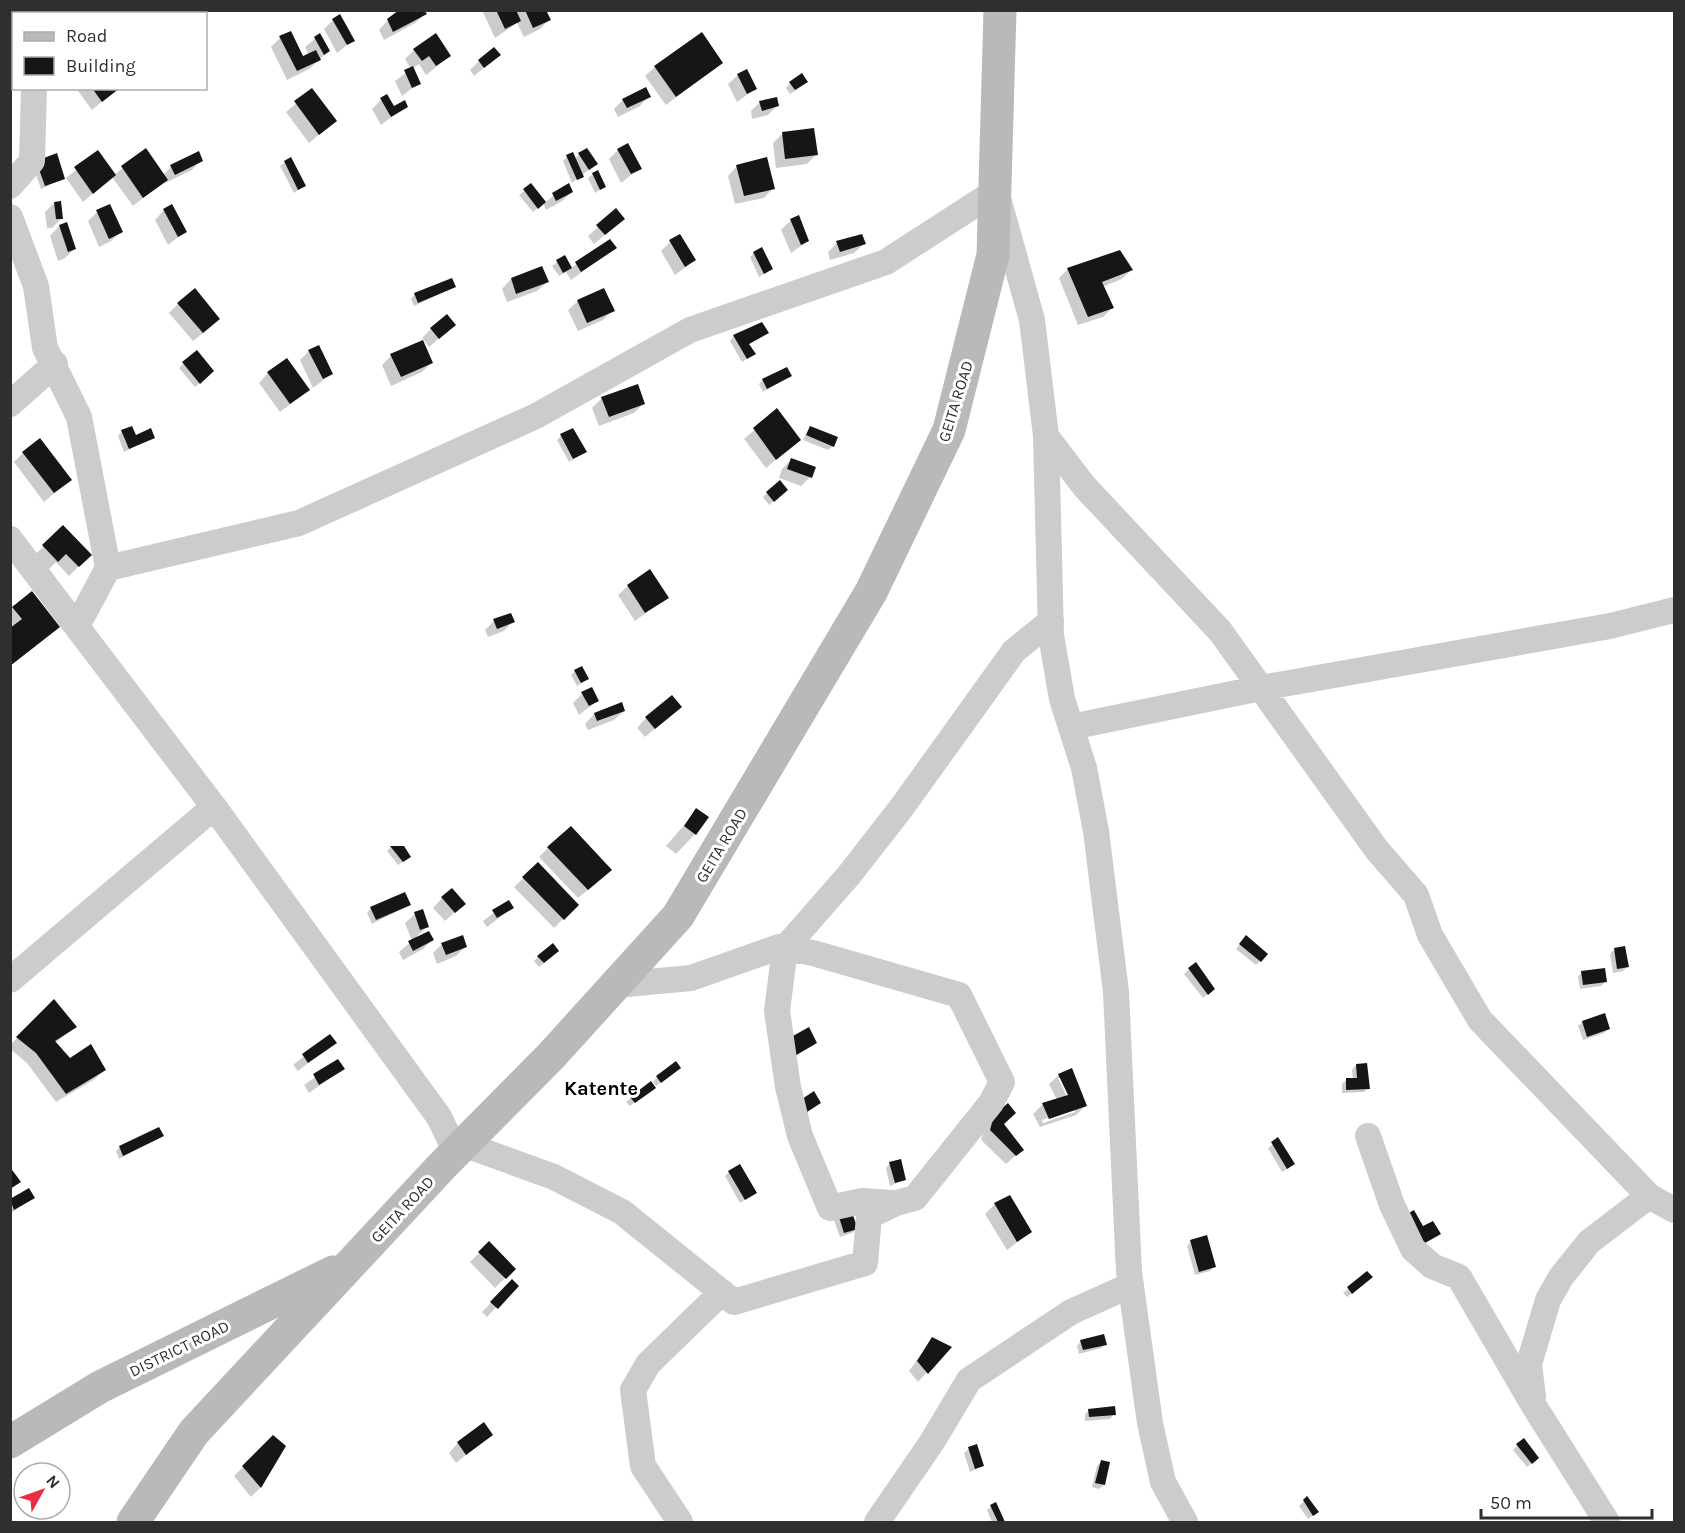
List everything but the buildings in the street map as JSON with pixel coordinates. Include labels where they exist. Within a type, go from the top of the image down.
[{"type":"main road","name":"GEITA ROAD","points":[[133,1522],[194,1432],[459,1148],[551,1056],[678,916],[871,592],[949,429],[993,255],[1000,10]]},
{"type":"main road","name":"DISTRICT ROAD","points":[[10,1442],[100,1387],[352,1263]]},
{"type":"street","points":[[10,186],[32,161],[34,90]]},
{"type":"street","points":[[108,568],[299,523],[536,416],[690,330],[886,262],[996,191],[1032,320],[1046,436],[1050,621],[1062,699],[1084,768],[1096,831],[1116,992],[1131,1285],[1150,1423],[1164,1482],[1185,1522]]},
{"type":"street","points":[[10,217],[36,286],[45,348],[55,364],[79,417],[108,568],[77,626]]},
{"type":"street","points":[[10,404],[55,364]]},
{"type":"street","points":[[1046,436],[1084,486],[1220,631],[1377,850],[1416,895],[1430,935],[1480,1020],[1649,1196],[1674,1210]]},
{"type":"street","points":[[10,539],[214,807],[439,1117],[459,1148],[554,1177],[622,1212],[734,1302],[865,1263],[869,1216],[896,1203],[915,1198],[991,1103],[1002,1082],[958,995],[813,953],[779,947],[691,978],[616,985]]},
{"type":"street","points":[[1071,727],[1261,688],[1610,626],[1674,610]]},
{"type":"street","points":[[896,1203],[862,1201],[830,1208],[800,1136],[788,1087],[777,1011],[785,948],[849,875],[902,807],[1014,651],[1050,621]]},
{"type":"street","points":[[10,980],[214,807]]},
{"type":"street","points":[[1368,1136],[1392,1205],[1413,1249],[1432,1266],[1459,1277],[1534,1406],[1607,1522]]},
{"type":"street","points":[[1534,1406],[1529,1364],[1548,1300],[1561,1277],[1589,1242],[1649,1196]]},
{"type":"street","points":[[877,1522],[932,1442],[969,1380],[1071,1312],[1131,1285]]},
{"type":"street","points":[[680,1522],[644,1466],[633,1390],[648,1364],[722,1292]]},
{"type":"district","name":"Katente","points":[[601,1088]]}]
